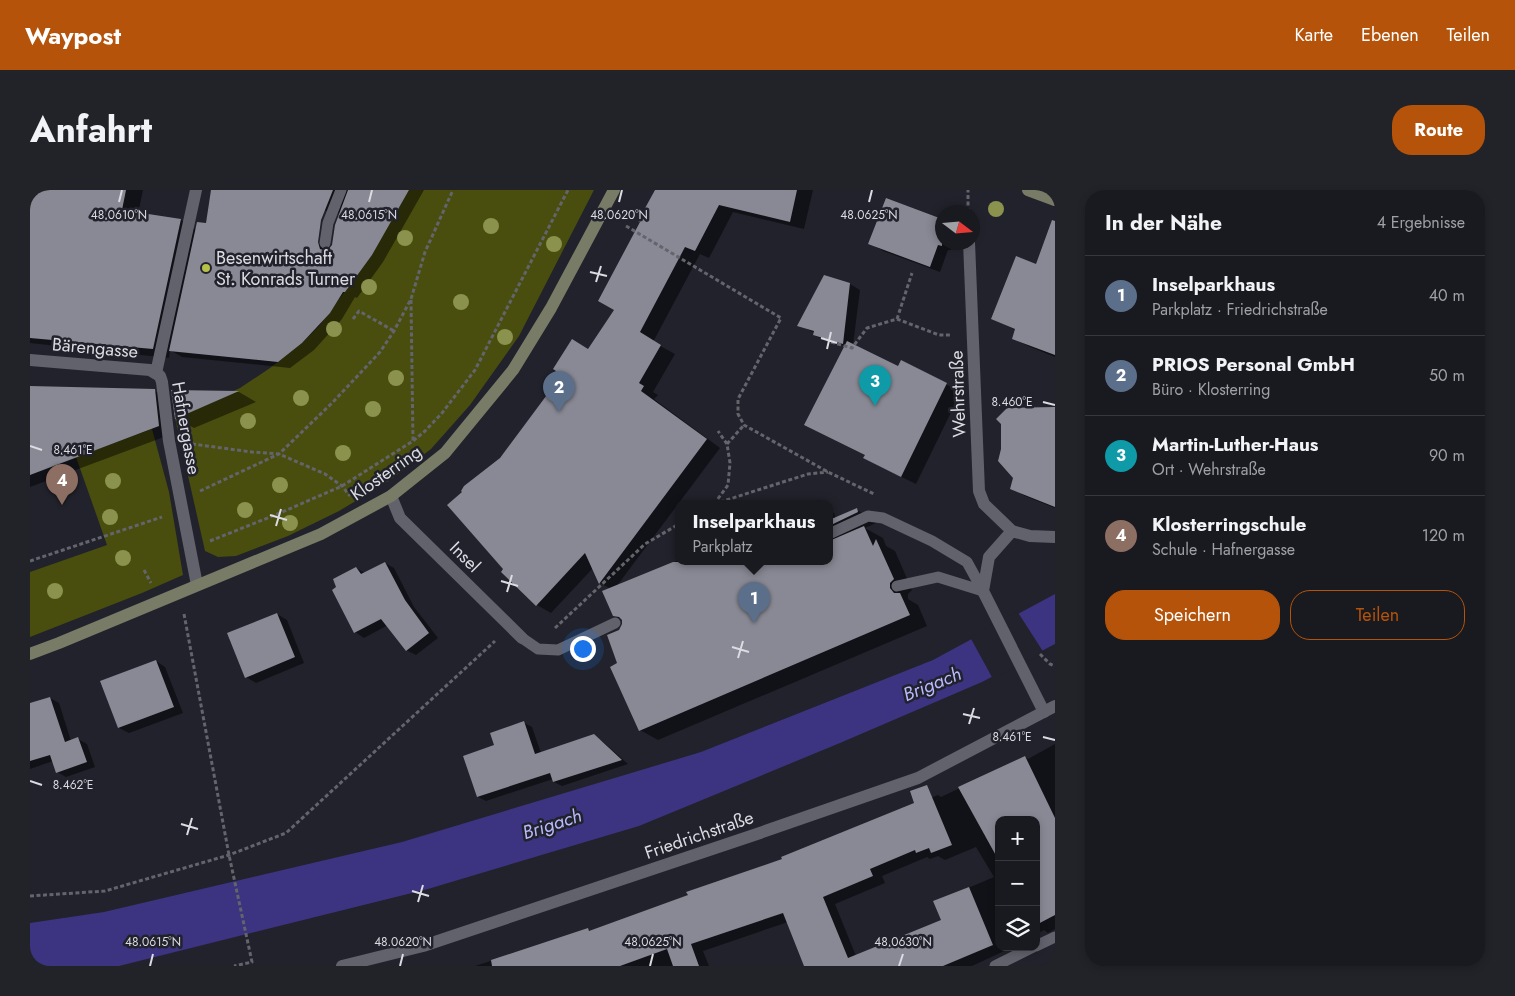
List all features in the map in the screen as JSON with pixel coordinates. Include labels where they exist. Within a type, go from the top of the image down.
[{"type":"main road","name":"Klosterring","points":[[30,654],[321,534],[391,496],[445,454],[513,370],[551,308],[614,190]]},
{"type":"main road","points":[[1028,190],[1055,200]]},
{"type":"street","name":"Hafnergasse","points":[[196,190],[156,373],[160,376],[162,382],[169,441],[197,585]]},
{"type":"street","name":"Wehrstraße","points":[[969,250],[979,491],[984,504],[1012,531]]},
{"type":"street","name":"Bärengasse","points":[[30,360],[150,370],[156,373]]},
{"type":"street","name":"Insel","points":[[391,496],[400,518],[522,638]]},
{"type":"street","points":[[1049,709],[1035,694],[983,591],[989,558],[1012,531],[1030,536],[1055,537]]},
{"type":"street","name":"Friedrichstraße","points":[[342,966],[423,946],[745,839],[918,778],[1049,709]]},
{"type":"lane","points":[[325,243],[328,223],[341,190]]},
{"type":"lane","points":[[833,532],[868,516],[883,518],[932,541],[967,562],[983,591]]},
{"type":"lane","points":[[897,586],[938,578],[983,591]]},
{"type":"lane","points":[[522,638],[538,650],[558,650],[615,623]]},
{"type":"lane","points":[[1040,944],[1055,937]]},
{"type":"lane","points":[[995,966],[1027,951]]},
{"type":"path","points":[[192,494],[278,454],[333,402],[380,352],[394,331],[410,299],[425,252],[453,190]]},
{"type":"path","points":[[203,544],[342,486],[413,441],[442,413],[475,370],[568,190]]},
{"type":"path","points":[[968,190],[968,205]]},
{"type":"path","points":[[626,226],[781,318],[738,399],[738,414],[744,425],[828,472],[880,497]]},
{"type":"path","points":[[898,319],[912,273]]},
{"type":"path","points":[[410,299],[413,441]]},
{"type":"path","points":[[353,319],[359,311],[394,331]]},
{"type":"path","points":[[830,342],[852,348],[867,328],[898,319],[940,335],[973,334]]},
{"type":"path","points":[[727,444],[744,425]]},
{"type":"path","points":[[716,500],[728,485],[730,463],[727,444],[718,431]]},
{"type":"path","points":[[169,441],[278,454],[325,474],[342,486],[355,502]]},
{"type":"path","points":[[726,500],[808,474],[828,472]]},
{"type":"path","points":[[30,561],[164,516]]},
{"type":"path","points":[[550,631],[644,544],[675,526]]},
{"type":"path","points":[[144,570],[153,588]]},
{"type":"path","points":[[184,613],[228,855],[252,962],[234,966]]},
{"type":"path","points":[[30,896],[105,891],[228,855],[286,834],[498,638]]},
{"type":"green space","points":[[409,190],[594,190],[519,336],[470,405],[431,449],[389,481],[339,511],[288,536],[236,556],[218,557],[205,551],[175,418],[240,388],[302,343],[319,326],[372,255]]},
{"type":"green space","points":[[152,429],[169,492],[183,575],[30,637],[30,572],[107,545],[76,457]]},
{"type":"water","name":"Brigach","points":[[1055,594],[1055,644],[982,682],[639,826],[428,889],[119,966],[30,966],[30,923],[104,912],[402,842],[701,752],[933,660]]},
{"type":"pier","points":[[1017,611],[1044,653],[993,679],[970,637]]},
{"type":"building","points":[[30,190],[126,190],[122,210],[181,219],[153,349],[30,338]]},
{"type":"building","points":[[211,190],[333,190],[321,220],[318,242],[320,249],[328,250],[332,245],[335,225],[348,190],[409,190],[372,255],[345,292],[343,292],[330,313],[302,343],[278,362],[169,351],[197,222],[206,223]]},
{"type":"building","points":[[655,190],[797,190],[790,222],[719,205],[695,251],[685,247],[640,332],[661,345],[639,383],[644,386],[641,391],[707,439],[599,584],[585,553],[536,606],[501,572],[503,569],[447,505],[462,492],[464,486],[500,458],[558,380],[553,376],[556,371],[553,369],[572,339],[588,349],[614,310],[598,301]]},
{"type":"building","points":[[886,198],[935,216],[936,250],[930,267],[868,244]]},
{"type":"building","points":[[1052,220],[1055,221],[1055,355],[1012,339],[1015,329],[991,319],[1016,256],[1036,264]]},
{"type":"building","points":[[824,275],[850,283],[843,344],[813,335],[814,331],[797,326]]},
{"type":"building","points":[[847,341],[898,366],[901,360],[947,383],[901,477],[863,458],[865,455],[804,425]]},
{"type":"building","points":[[30,386],[155,389],[159,426],[30,475]]},
{"type":"building","points":[[171,390],[239,391],[175,419]]},
{"type":"building","points":[[1055,407],[1055,507],[1010,489],[1013,478],[998,461],[1001,449],[1001,424],[996,419],[1007,408]]},
{"type":"building","points":[[857,508],[858,512],[833,524],[833,518]]},
{"type":"building","points":[[864,526],[873,546],[876,539],[894,579],[890,583],[890,588],[894,593],[900,593],[910,615],[639,731],[610,667],[617,663],[607,635],[619,630],[622,620],[619,617],[613,616],[602,591],[673,562],[675,562],[675,565],[833,565],[833,539]]},
{"type":"building","points":[[385,562],[405,600],[429,633],[406,651],[381,619],[354,633],[332,590],[336,587],[333,579],[356,567],[361,574]]},
{"type":"building","points":[[277,613],[295,657],[245,678],[227,633]]},
{"type":"building","points":[[156,660],[174,707],[118,728],[100,681]]},
{"type":"building","points":[[50,697],[65,742],[78,737],[87,762],[56,773],[50,755],[30,761],[30,703]]},
{"type":"building","points":[[524,721],[535,754],[594,734],[622,760],[553,782],[550,773],[477,797],[463,756],[494,745],[490,733]]},
{"type":"building","points":[[1025,756],[1055,818],[1055,915],[1040,923],[1040,816],[995,816],[995,854],[958,787]]},
{"type":"building","points":[[927,785],[952,845],[931,853],[929,848],[916,853],[915,850],[870,869],[873,876],[823,897],[848,958],[941,920],[933,901],[969,887],[993,945],[943,966],[804,966],[783,913],[691,944],[699,966],[673,966],[667,949],[620,966],[492,966],[491,960],[588,928],[589,931],[688,895],[686,892],[782,859],[781,857],[914,803],[910,791]]},
{"type":"place","name":"Besenwirtschaft St. Konrads Turner","points":[[206,268]]},
{"type":"place","name":"Martin-Luther-Haus","points":[[875,406]]},
{"type":"place","name":"PRIOS Personal GmbH","points":[[559,412]]},
{"type":"place","name":"Klosterringschule","points":[[62,505]]},
{"type":"place","name":"Inselparkhaus","points":[[754,623]]}]
